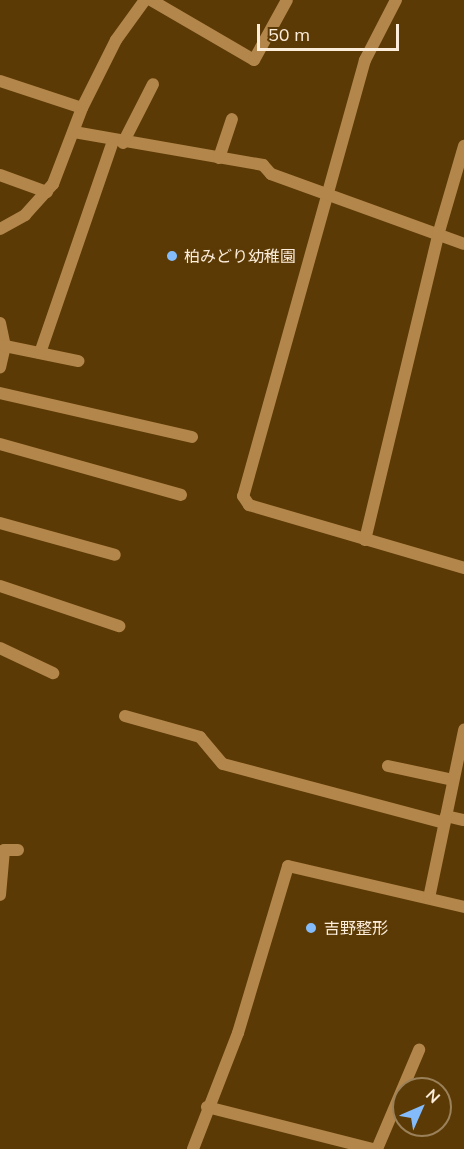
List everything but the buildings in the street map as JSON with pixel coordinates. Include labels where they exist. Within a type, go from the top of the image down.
[{"type":"street","points":[[0,229],[26,215],[47,192],[74,132],[82,108],[116,40],[145,0]]},
{"type":"street","points":[[151,0],[254,60],[287,0]]},
{"type":"street","points":[[396,0],[365,60],[243,496],[249,505],[464,568]]},
{"type":"street","points":[[0,81],[82,108]]},
{"type":"street","points":[[40,353],[118,142],[153,84]]},
{"type":"street","points":[[219,158],[232,119]]},
{"type":"street","points":[[74,132],[118,142],[263,165],[271,174],[464,244]]},
{"type":"street","points":[[365,540],[438,235],[464,146]]},
{"type":"street","points":[[0,176],[47,192]]},
{"type":"street","points":[[0,367],[5,346],[1,326]]},
{"type":"street","points":[[5,346],[78,361]]},
{"type":"street","points":[[0,393],[192,437]]},
{"type":"street","points":[[0,444],[181,495]]},
{"type":"street","points":[[0,523],[115,555]]},
{"type":"street","points":[[0,586],[119,626]]},
{"type":"street","points":[[0,648],[53,673]]},
{"type":"street","points":[[125,716],[200,736],[223,764],[445,819],[464,820]]},
{"type":"street","points":[[429,898],[453,780],[460,767],[464,730]]},
{"type":"street","points":[[388,766],[453,780]]},
{"type":"street","points":[[0,895],[4,850],[18,850]]},
{"type":"street","points":[[193,1149],[207,1107],[238,1033],[288,866],[464,907]]},
{"type":"street","points":[[207,1107],[375,1149],[419,1050]]},
{"type":"place","name":"柏みどり幼稚園","points":[[172,256]]},
{"type":"place","name":"吉野整形","points":[[311,928]]}]
